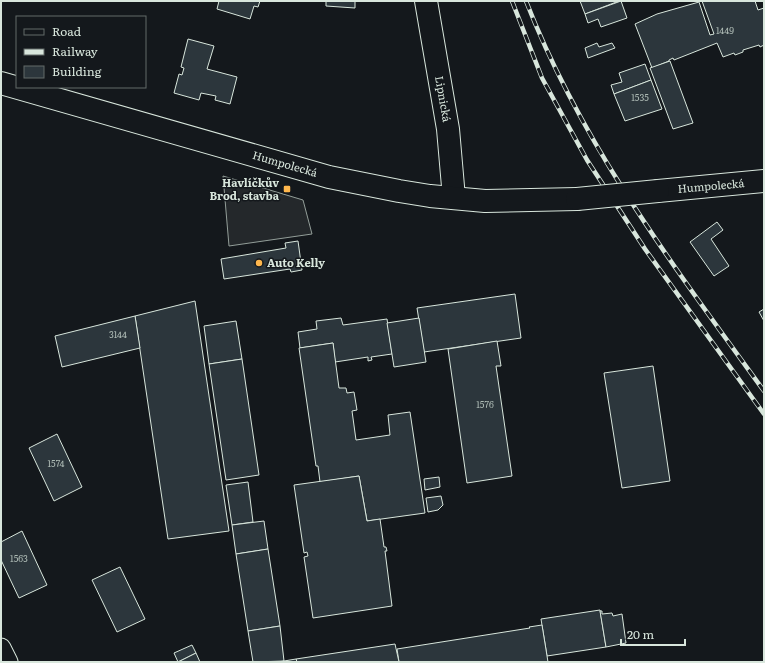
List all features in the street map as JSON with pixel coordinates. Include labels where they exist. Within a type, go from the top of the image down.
[{"type":"main road","name":"Lipnická","points":[[426,1],[448,129],[454,198]]},
{"type":"main road","name":"Humpolecká","points":[[1,83],[16,87]]},
{"type":"main road","name":"Humpolecká","points":[[18,88],[329,177],[399,191],[454,198],[501,201],[577,199],[764,181]]},
{"type":"street","points":[[1,648],[8,662]]},
{"type":"shaded area","points":[[223,176],[303,200],[312,234],[229,246]]},
{"type":"building","points":[[219,1],[260,1],[258,7],[254,6],[250,19],[217,9]]},
{"type":"building","points":[[326,1],[355,1],[355,8],[326,6]]},
{"type":"building","points":[[580,1],[619,1],[585,14]]},
{"type":"building","points":[[621,1],[627,18],[601,27],[598,19],[588,23],[585,14]]},
{"type":"building","points":[[702,1],[755,1],[758,10],[764,8],[764,45],[743,50],[743,52],[735,55],[734,53],[723,57],[717,43],[674,60],[673,58],[652,68],[635,24],[657,14],[699,2],[710,35],[714,34]]},
{"type":"building","points":[[188,39],[214,46],[207,69],[237,77],[230,104],[215,100],[216,96],[201,93],[199,100],[174,93],[179,74],[182,75],[184,68],[181,67]]},
{"type":"building","points":[[597,43],[599,47],[612,43],[615,48],[588,58],[585,48]]},
{"type":"building","points":[[670,61],[693,123],[673,129],[650,68]]},
{"type":"building","points":[[645,64],[651,80],[614,94],[611,85],[622,82],[619,73]]},
{"type":"building","points":[[651,80],[662,109],[625,121],[614,94]]},
{"type":"building","points":[[717,222],[723,230],[711,239],[729,266],[714,276],[690,242]]},
{"type":"building","points":[[298,241],[302,270],[291,272],[290,269],[224,279],[221,259],[286,248],[285,243]]},
{"type":"building","points":[[515,294],[521,338],[424,352],[417,308]]},
{"type":"building","points":[[195,301],[229,531],[168,539],[135,316]]},
{"type":"building","points":[[764,309],[764,321],[759,312]]},
{"type":"building","points":[[135,316],[140,348],[62,367],[55,336]]},
{"type":"building","points":[[341,318],[343,325],[387,319],[392,354],[371,357],[372,360],[368,361],[368,357],[335,362],[333,343],[300,348],[298,332],[317,329],[316,321]]},
{"type":"building","points":[[419,318],[426,362],[394,367],[387,323]]},
{"type":"building","points":[[236,321],[242,359],[209,364],[204,326]]},
{"type":"building","points":[[497,341],[501,366],[496,366],[512,476],[467,483],[448,349]]},
{"type":"building","points":[[333,343],[339,388],[346,388],[347,393],[354,392],[357,410],[352,411],[356,440],[390,435],[388,415],[410,412],[425,513],[367,521],[359,476],[320,482],[318,466],[316,466],[299,348]]},
{"type":"building","points":[[242,359],[259,475],[226,480],[209,364]]},
{"type":"building","points":[[653,366],[670,481],[622,488],[604,373]]},
{"type":"building","points":[[57,434],[82,487],[54,501],[29,448]]},
{"type":"building","points":[[359,476],[367,521],[380,519],[384,547],[386,547],[387,551],[385,551],[392,606],[313,618],[304,557],[308,556],[307,552],[304,553],[294,485]]},
{"type":"building","points":[[439,477],[440,487],[425,490],[424,479]]},
{"type":"building","points":[[248,482],[253,522],[232,525],[226,485]]},
{"type":"building","points":[[441,496],[443,505],[438,510],[428,512],[426,498]]},
{"type":"building","points":[[264,521],[268,549],[236,554],[232,525]]},
{"type":"building","points":[[22,531],[47,585],[19,598],[1,560],[1,542]]},
{"type":"building","points":[[268,549],[280,626],[248,631],[236,554]]},
{"type":"building","points":[[120,567],[145,619],[117,632],[92,580]]},
{"type":"building","points":[[600,610],[606,647],[547,656],[541,619]]},
{"type":"building","points":[[600,611],[602,611],[602,614],[612,613],[613,616],[622,614],[626,643],[606,647]]},
{"type":"building","points":[[542,625],[548,662],[399,662],[397,649]]},
{"type":"building","points":[[280,626],[284,661],[253,662],[248,631]]},
{"type":"building","points":[[395,644],[399,662],[297,662],[296,659]]},
{"type":"building","points":[[192,645],[196,653],[178,662],[174,653]]},
{"type":"building","points":[[196,653],[200,662],[178,662]]},
{"type":"building","points":[[296,659],[297,662],[278,662]]},
{"type":"railway","points":[[512,1],[542,78],[587,160],[645,249],[764,414]]},
{"type":"railway","points":[[526,1],[549,54],[574,105],[602,155],[632,204],[664,251],[764,391]]},
{"type":"place","name":"Havlíčkův Brod, stavba","points":[[287,189]]},
{"type":"place","name":"Auto Kelly","points":[[259,263]]}]
